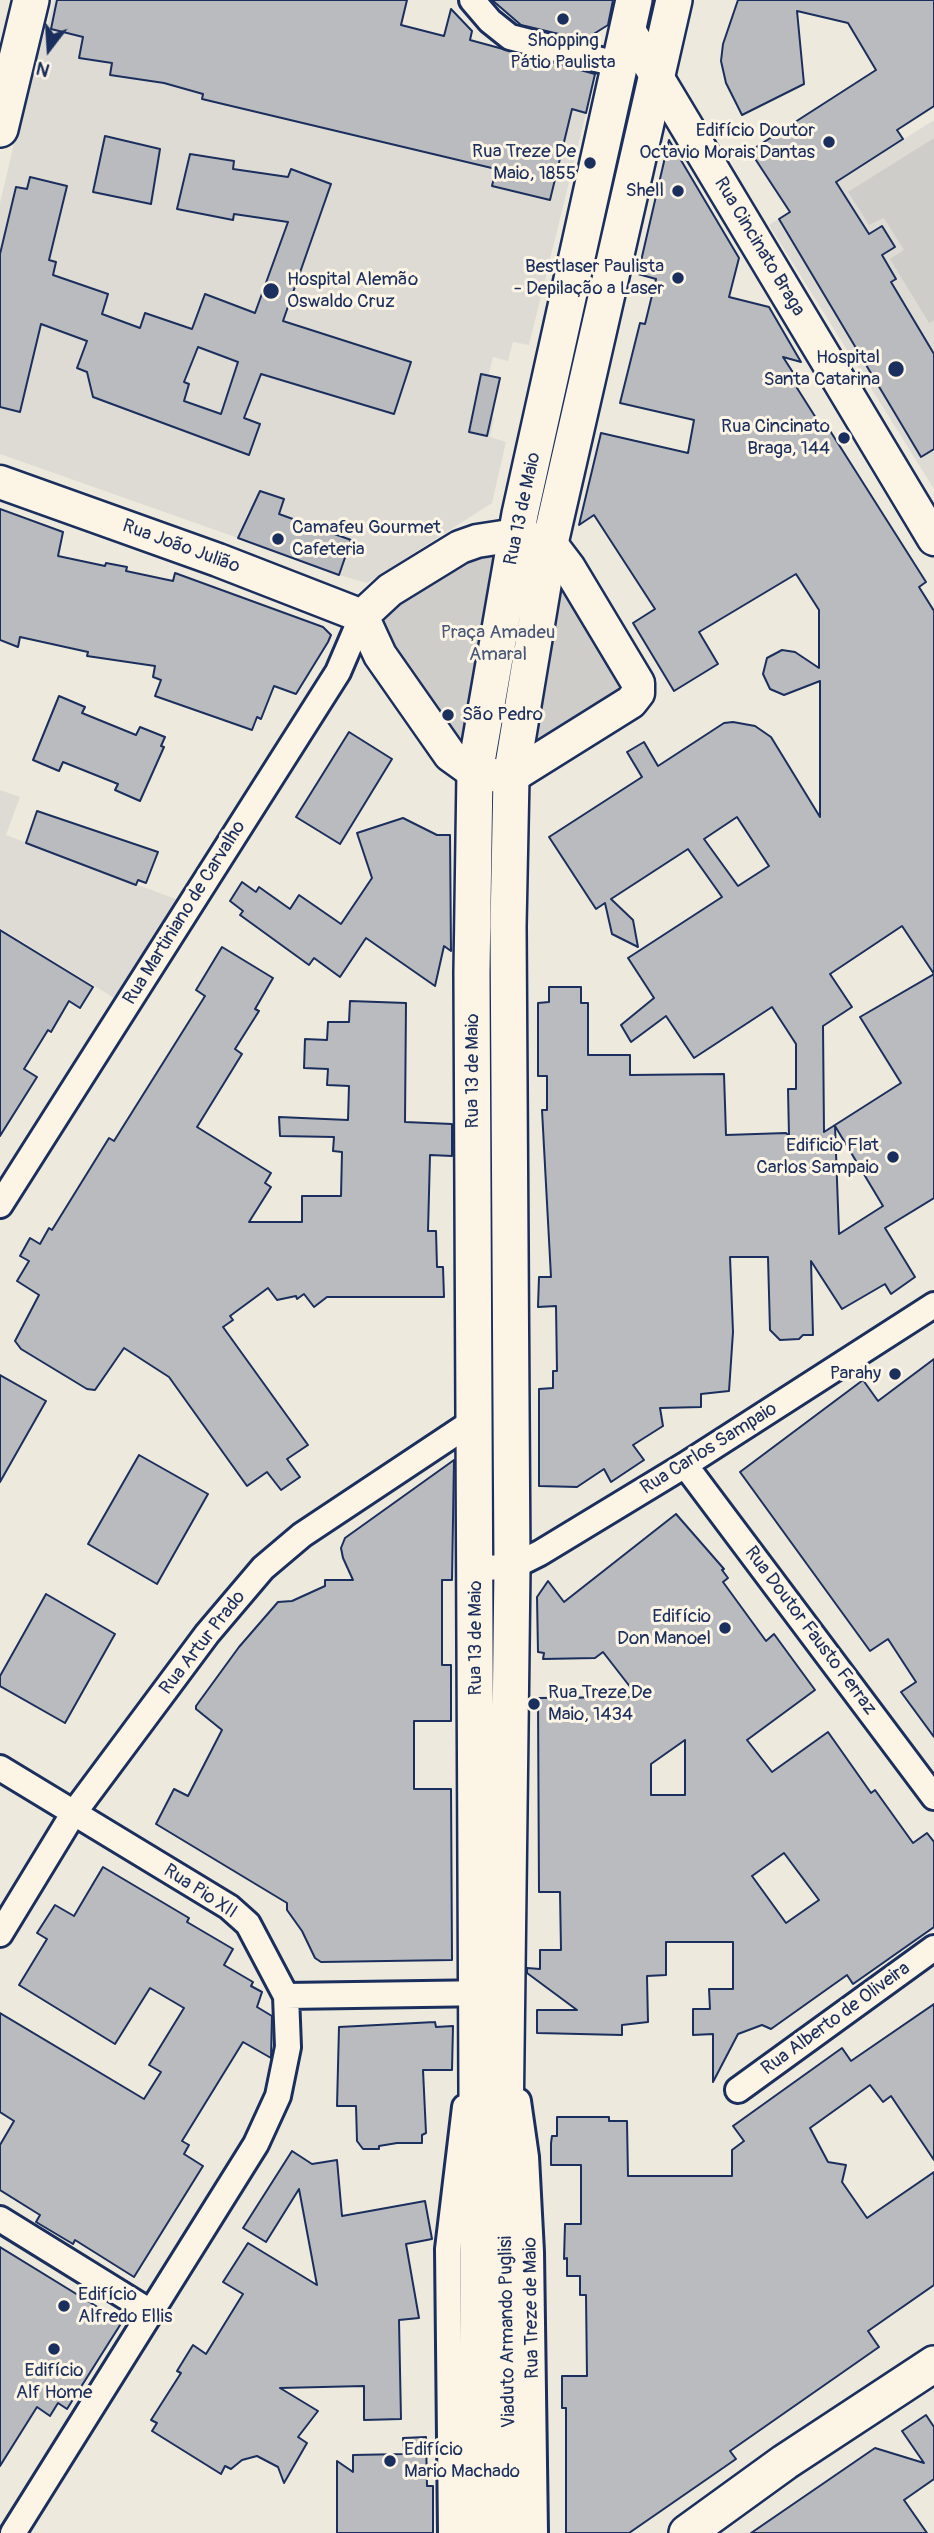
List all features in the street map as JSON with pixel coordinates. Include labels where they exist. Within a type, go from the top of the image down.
[{"type":"main road","points":[[0,129],[31,0]]},
{"type":"main road","name":"Rua 13 de Maio","points":[[477,2159],[477,2062],[493,1993],[512,1567],[508,926],[511,777],[550,544],[674,0]]},
{"type":"main road","name":"Rua 13 de Maio","points":[[505,2131],[509,2043],[493,1993],[475,1568],[475,772],[516,535],[631,13]]},
{"type":"main road","name":"Viaduto Armando Puglisi","points":[[479,2533],[494,2470],[505,2131]]},
{"type":"main road","name":"Viaduto Armando Puglisi","points":[[477,2159],[494,2470],[510,2533]]},
{"type":"main road","points":[[687,2533],[785,2462],[934,2364]]},
{"type":"street","points":[[472,0],[490,21],[510,37],[620,65]]},
{"type":"street","name":"Rua Cincinato Braga","points":[[631,13],[656,78],[684,120],[934,539]]},
{"type":"street","name":"Rua João Julião","points":[[0,482],[362,615]]},
{"type":"street","points":[[516,535],[550,544],[569,568],[638,683],[638,693],[631,702],[511,777],[475,772],[450,755],[380,654],[362,615],[390,590],[460,547],[477,541],[516,535]]},
{"type":"street","name":"Rua Martiniano de Carvalho","points":[[0,1205],[338,672],[362,615]]},
{"type":"street","name":"Rua Carlos Sampaio","points":[[475,1568],[512,1567],[685,1465],[934,1305]]},
{"type":"street","name":"Rua Artur Prado","points":[[0,1934],[73,1814],[207,1634],[263,1568],[302,1535],[475,1420]]},
{"type":"street","name":"Rua Doutor Fausto Ferraz","points":[[685,1465],[934,1797]]},
{"type":"street","name":"Rua Pio XII","points":[[0,1768],[229,1907],[248,1924],[286,1996]]},
{"type":"street","name":"Rua Alberto de Oliveira","points":[[738,2090],[934,1948]]},
{"type":"street","points":[[13,2533],[256,2144],[278,2096],[288,2047],[286,1996],[493,1993]]},
{"type":"street","name":"Rua Treze de Maio","points":[[509,2043],[526,2157],[531,2252],[535,2533]]},
{"type":"street","points":[[451,2533],[449,2249],[464,2111],[477,2062]]},
{"type":"street","points":[[0,2219],[152,2313]]},
{"type":"shaded area","name":"Hospital Alemão Oswaldo Cruz","points":[[54,0],[57,0],[51,29],[72,34],[216,23],[586,113],[529,345],[513,342],[508,361],[493,357],[479,413],[494,418],[490,437],[506,442],[492,503],[367,583],[339,575],[351,540],[308,524],[277,520],[284,499],[260,491],[238,538],[0,454],[0,203],[40,33],[46,32]]},
{"type":"shaded area","name":"Hospital Santa Catarina","points":[[934,120],[934,489],[769,225]]},
{"type":"shaded area","points":[[0,790],[20,797],[6,835],[178,900],[114,998],[0,928]]},
{"type":"green space","points":[[934,138],[934,320],[929,323],[890,259],[904,250],[884,218],[869,225],[848,192]]},
{"type":"green space","name":"Praça Amadeu Amaral","points":[[515,546],[547,555],[629,692],[514,766],[473,760],[383,632],[380,622],[383,610],[465,556]]},
{"type":"building","points":[[57,0],[407,0],[401,25],[444,36],[451,9],[472,31],[470,40],[595,74],[586,113],[572,109],[550,200],[492,186],[496,169],[202,99],[203,94],[164,83],[110,75],[112,63],[79,58],[83,37],[51,29]]},
{"type":"building","name":"Shopping Pátio Paulista","points":[[492,0],[613,0],[608,25],[584,40],[521,25]]},
{"type":"building","points":[[738,0],[934,0],[934,106],[897,130],[903,139],[836,182],[869,234],[882,226],[895,247],[882,255],[896,279],[891,282],[934,354],[934,449],[921,457],[779,219],[790,212],[750,151],[876,70],[848,23],[797,11],[804,84],[742,115],[726,83],[721,61],[723,44]]},
{"type":"building","points":[[105,136],[160,149],[151,204],[93,192]]},
{"type":"building","points":[[669,140],[739,258],[729,297],[769,307],[801,362],[783,357],[801,385],[797,388],[823,429],[827,426],[926,582],[919,587],[934,611],[934,974],[934,1198],[885,1228],[915,1277],[891,1294],[885,1284],[842,1309],[811,1261],[813,1335],[780,1340],[770,1330],[768,1257],[730,1257],[733,1332],[729,1391],[701,1394],[701,1407],[660,1408],[663,1426],[633,1445],[644,1460],[611,1482],[604,1469],[577,1487],[539,1486],[539,1389],[553,1388],[553,1371],[557,1371],[556,1306],[538,1307],[539,1277],[551,1277],[542,1110],[547,1110],[547,1076],[538,1076],[538,1003],[549,1002],[549,987],[581,987],[581,1003],[588,1003],[588,1055],[630,1055],[630,1075],[724,1074],[726,1135],[786,1133],[789,1136],[788,1089],[796,1089],[796,1044],[772,1007],[694,1058],[666,1016],[631,1042],[621,1025],[654,998],[628,958],[722,897],[688,849],[611,899],[633,920],[638,947],[612,934],[605,903],[596,909],[549,837],[642,777],[627,752],[644,742],[658,766],[724,723],[733,722],[755,726],[771,737],[820,817],[820,681],[784,695],[770,689],[763,674],[767,658],[782,650],[795,652],[819,668],[819,610],[796,574],[699,632],[718,664],[674,691],[633,623],[655,609],[594,515],[579,525],[601,433],[688,453],[694,420],[620,403],[640,323],[645,324],[656,279],[638,274]],"holes":[[[737,817],[769,866],[738,886],[704,839]],[[902,926],[934,974],[860,1017],[901,1083],[824,1132],[823,1026],[852,1007],[830,974]],[[835,1126],[883,1206],[839,1234]]]},
{"type":"building","points":[[190,154],[234,161],[233,169],[288,177],[291,169],[331,184],[283,321],[411,362],[394,414],[261,374],[244,418],[260,424],[249,455],[93,397],[87,372],[77,368],[87,341],[41,324],[20,412],[0,407],[0,254],[16,187],[27,189],[30,177],[67,186],[49,260],[56,262],[53,275],[108,294],[102,314],[140,328],[145,313],[192,329],[205,294],[255,313],[288,222],[234,214],[233,220],[177,209]],"holes":[[[198,347],[238,362],[221,414],[184,401],[189,384],[184,382]]]},
{"type":"building","points":[[481,374],[500,378],[487,436],[469,432]]},
{"type":"building","points":[[260,491],[284,499],[279,514],[351,540],[339,575],[238,538]]},
{"type":"building","points":[[0,509],[63,532],[58,556],[105,566],[106,563],[127,567],[126,571],[173,581],[175,573],[323,627],[331,635],[296,694],[274,686],[261,719],[257,717],[252,730],[155,696],[161,680],[153,677],[155,666],[87,656],[88,652],[20,637],[18,647],[0,640]]},
{"type":"building","points":[[59,696],[85,707],[82,713],[136,735],[140,727],[165,737],[161,746],[164,747],[140,801],[115,790],[118,784],[63,762],[59,771],[33,760]]},
{"type":"building","points":[[349,732],[392,759],[340,844],[296,817]]},
{"type":"building","points":[[37,811],[158,852],[146,883],[138,880],[136,885],[26,843]]},
{"type":"building","points":[[403,818],[437,835],[450,835],[451,951],[444,946],[435,986],[366,938],[340,977],[314,958],[309,965],[240,915],[243,911],[230,901],[242,882],[256,892],[259,887],[290,909],[299,895],[341,924],[372,878],[357,833]]},
{"type":"building","points":[[0,930],[93,987],[80,1008],[69,1001],[51,1032],[48,1030],[24,1069],[37,1077],[0,1136]]},
{"type":"building","points":[[222,947],[273,978],[255,1009],[259,1011],[235,1049],[242,1054],[197,1127],[271,1173],[265,1183],[271,1187],[249,1222],[302,1222],[302,1196],[341,1196],[342,1152],[333,1151],[334,1137],[280,1136],[279,1117],[348,1120],[349,1086],[327,1085],[328,1069],[304,1068],[305,1039],[327,1040],[328,1022],[349,1022],[350,1001],[406,1003],[405,1122],[452,1124],[452,1156],[430,1155],[428,1231],[436,1231],[437,1267],[443,1267],[444,1297],[327,1297],[314,1307],[304,1294],[297,1299],[296,1296],[277,1300],[268,1288],[230,1316],[233,1320],[223,1327],[308,1445],[287,1459],[300,1477],[281,1490],[267,1472],[247,1486],[169,1377],[124,1348],[95,1390],[87,1389],[21,1349],[15,1341],[39,1295],[17,1281],[29,1261],[20,1256],[30,1238],[40,1244],[49,1228],[52,1230],[109,1138],[114,1141],[205,996],[196,990]]},
{"type":"building","points":[[934,1359],[934,1737],[901,1692],[916,1682],[888,1639],[870,1651],[740,1472],[863,1380],[878,1401]]},
{"type":"building","points":[[0,1375],[46,1401],[0,1482]]},
{"type":"building","points":[[139,1455],[208,1494],[157,1584],[88,1544]]},
{"type":"building","points":[[454,1460],[452,1580],[442,1580],[442,1665],[451,1665],[451,1721],[414,1721],[414,1789],[451,1789],[452,1960],[321,1962],[315,1958],[302,1931],[287,1910],[287,1903],[156,1824],[174,1789],[188,1796],[222,1730],[196,1709],[196,1706],[239,1647],[278,1602],[292,1601],[325,1586],[325,1580],[353,1580],[341,1548],[345,1538]]},
{"type":"building","points":[[676,1514],[724,1569],[722,1570],[728,1578],[723,1582],[766,1641],[774,1634],[815,1690],[747,1740],[772,1772],[828,1732],[871,1793],[875,1790],[913,1843],[927,1833],[934,1842],[934,1927],[853,1984],[847,1975],[771,2029],[762,2025],[738,2034],[713,2082],[713,2034],[693,2035],[693,2009],[710,2009],[709,1989],[733,1989],[733,1942],[666,1942],[666,1975],[647,1976],[648,2022],[622,2025],[622,2035],[537,2033],[537,2010],[577,2010],[527,1973],[527,1968],[540,1969],[540,1950],[561,1950],[560,1892],[539,1892],[538,1698],[638,1697],[603,1652],[595,1658],[543,1659],[544,1653],[538,1652],[537,1597],[548,1581],[564,1602]],"holes":[[[685,1740],[685,1795],[651,1795],[651,1764]],[[784,1853],[819,1900],[786,1923],[752,1876]]]},
{"type":"building","points":[[46,1594],[115,1634],[65,1723],[0,1686],[0,1676]]},
{"type":"building","points":[[103,1867],[189,1918],[187,1922],[233,1949],[224,1965],[253,1982],[251,1986],[262,1992],[257,2007],[272,2016],[271,2058],[243,2042],[182,2141],[189,2145],[184,2154],[203,2166],[134,2277],[75,2240],[73,2244],[36,2222],[40,2215],[0,2190],[0,2145],[14,2121],[0,2112],[0,2013],[144,2099],[161,2072],[149,2065],[184,2008],[150,1988],[115,2044],[19,1985],[47,1939],[37,1933],[55,1905],[74,1916]]},
{"type":"building","points":[[934,2004],[934,2160],[891,2096],[883,2102],[870,2085],[810,2128],[828,2162],[846,2165],[842,2182],[867,2218],[934,2172],[934,2285],[868,2331],[879,2347],[730,2451],[736,2459],[629,2533],[566,2533],[566,2408],[562,2408],[562,2376],[587,2376],[586,2295],[580,2295],[580,2276],[567,2276],[567,2258],[564,2259],[565,2224],[581,2224],[581,2165],[551,2165],[551,2143],[552,2136],[557,2136],[557,2117],[609,2117],[609,2121],[627,2121],[628,2176],[732,2176],[732,2150],[744,2141],[733,2126],[842,2048],[851,2061]]},
{"type":"building","points":[[435,2022],[436,2027],[453,2026],[452,2070],[423,2070],[426,2133],[422,2135],[422,2143],[397,2143],[379,2146],[379,2149],[363,2149],[357,2141],[356,2106],[337,2106],[339,2027]]},
{"type":"building","points":[[292,2151],[312,2164],[337,2160],[342,2216],[425,2201],[432,2239],[406,2244],[419,2318],[399,2320],[401,2419],[364,2420],[364,2386],[280,2388],[318,2411],[298,2437],[307,2443],[284,2483],[278,2467],[257,2456],[242,2460],[231,2469],[225,2466],[221,2474],[152,2431],[157,2423],[151,2420],[181,2373],[177,2371],[193,2345],[206,2354],[243,2294],[223,2282],[248,2243],[317,2285],[299,2189],[266,2242],[243,2228]]},
{"type":"building","points":[[0,2247],[122,2322],[67,2409],[58,2403],[50,2416],[37,2407],[0,2466]]},
{"type":"building","points":[[926,2415],[934,2427],[934,2479],[904,2500],[927,2533],[751,2533],[875,2448],[924,2463],[902,2431]]},
{"type":"building","points":[[426,2437],[427,2486],[433,2486],[433,2533],[337,2533],[337,2461],[353,2472],[353,2455],[404,2454],[403,2438]]},
{"type":"place","name":"Shopping Pátio Paulista","points":[[563,19]]},
{"type":"place","name":"Edifício Doutor Octavio Morais Dantas","points":[[829,142]]},
{"type":"place","name":"Rua Treze De Maio, 1855","points":[[590,163]]},
{"type":"place","name":"Shell","points":[[678,191]]},
{"type":"place","name":"Bestlaser Paulista - Depilação a Laser","points":[[678,278]]},
{"type":"place","name":"Hospital Alemão Oswaldo Cruz","points":[[271,291]]},
{"type":"place","name":"Hospital Santa Catarina","points":[[896,369]]},
{"type":"place","name":"Rua Cincinato Braga, 144","points":[[844,438]]},
{"type":"place","name":"Camafeu Gourmet Cafeteria","points":[[278,539]]},
{"type":"place","name":"São Pedro","points":[[448,715]]},
{"type":"place","name":"Edificio Flat Carlos Sampaio","points":[[893,1157]]},
{"type":"place","name":"Parahy","points":[[895,1374]]},
{"type":"place","name":"Edifício Don Manoel","points":[[725,1628]]},
{"type":"place","name":"Rua Treze De Maio, 1434","points":[[534,1704]]},
{"type":"place","name":"Edifício Alfredo Ellis","points":[[64,2306]]},
{"type":"place","name":"Edifício Alf Home","points":[[54,2349]]},
{"type":"place","name":"Edifício Mario Machado","points":[[390,2461]]}]
